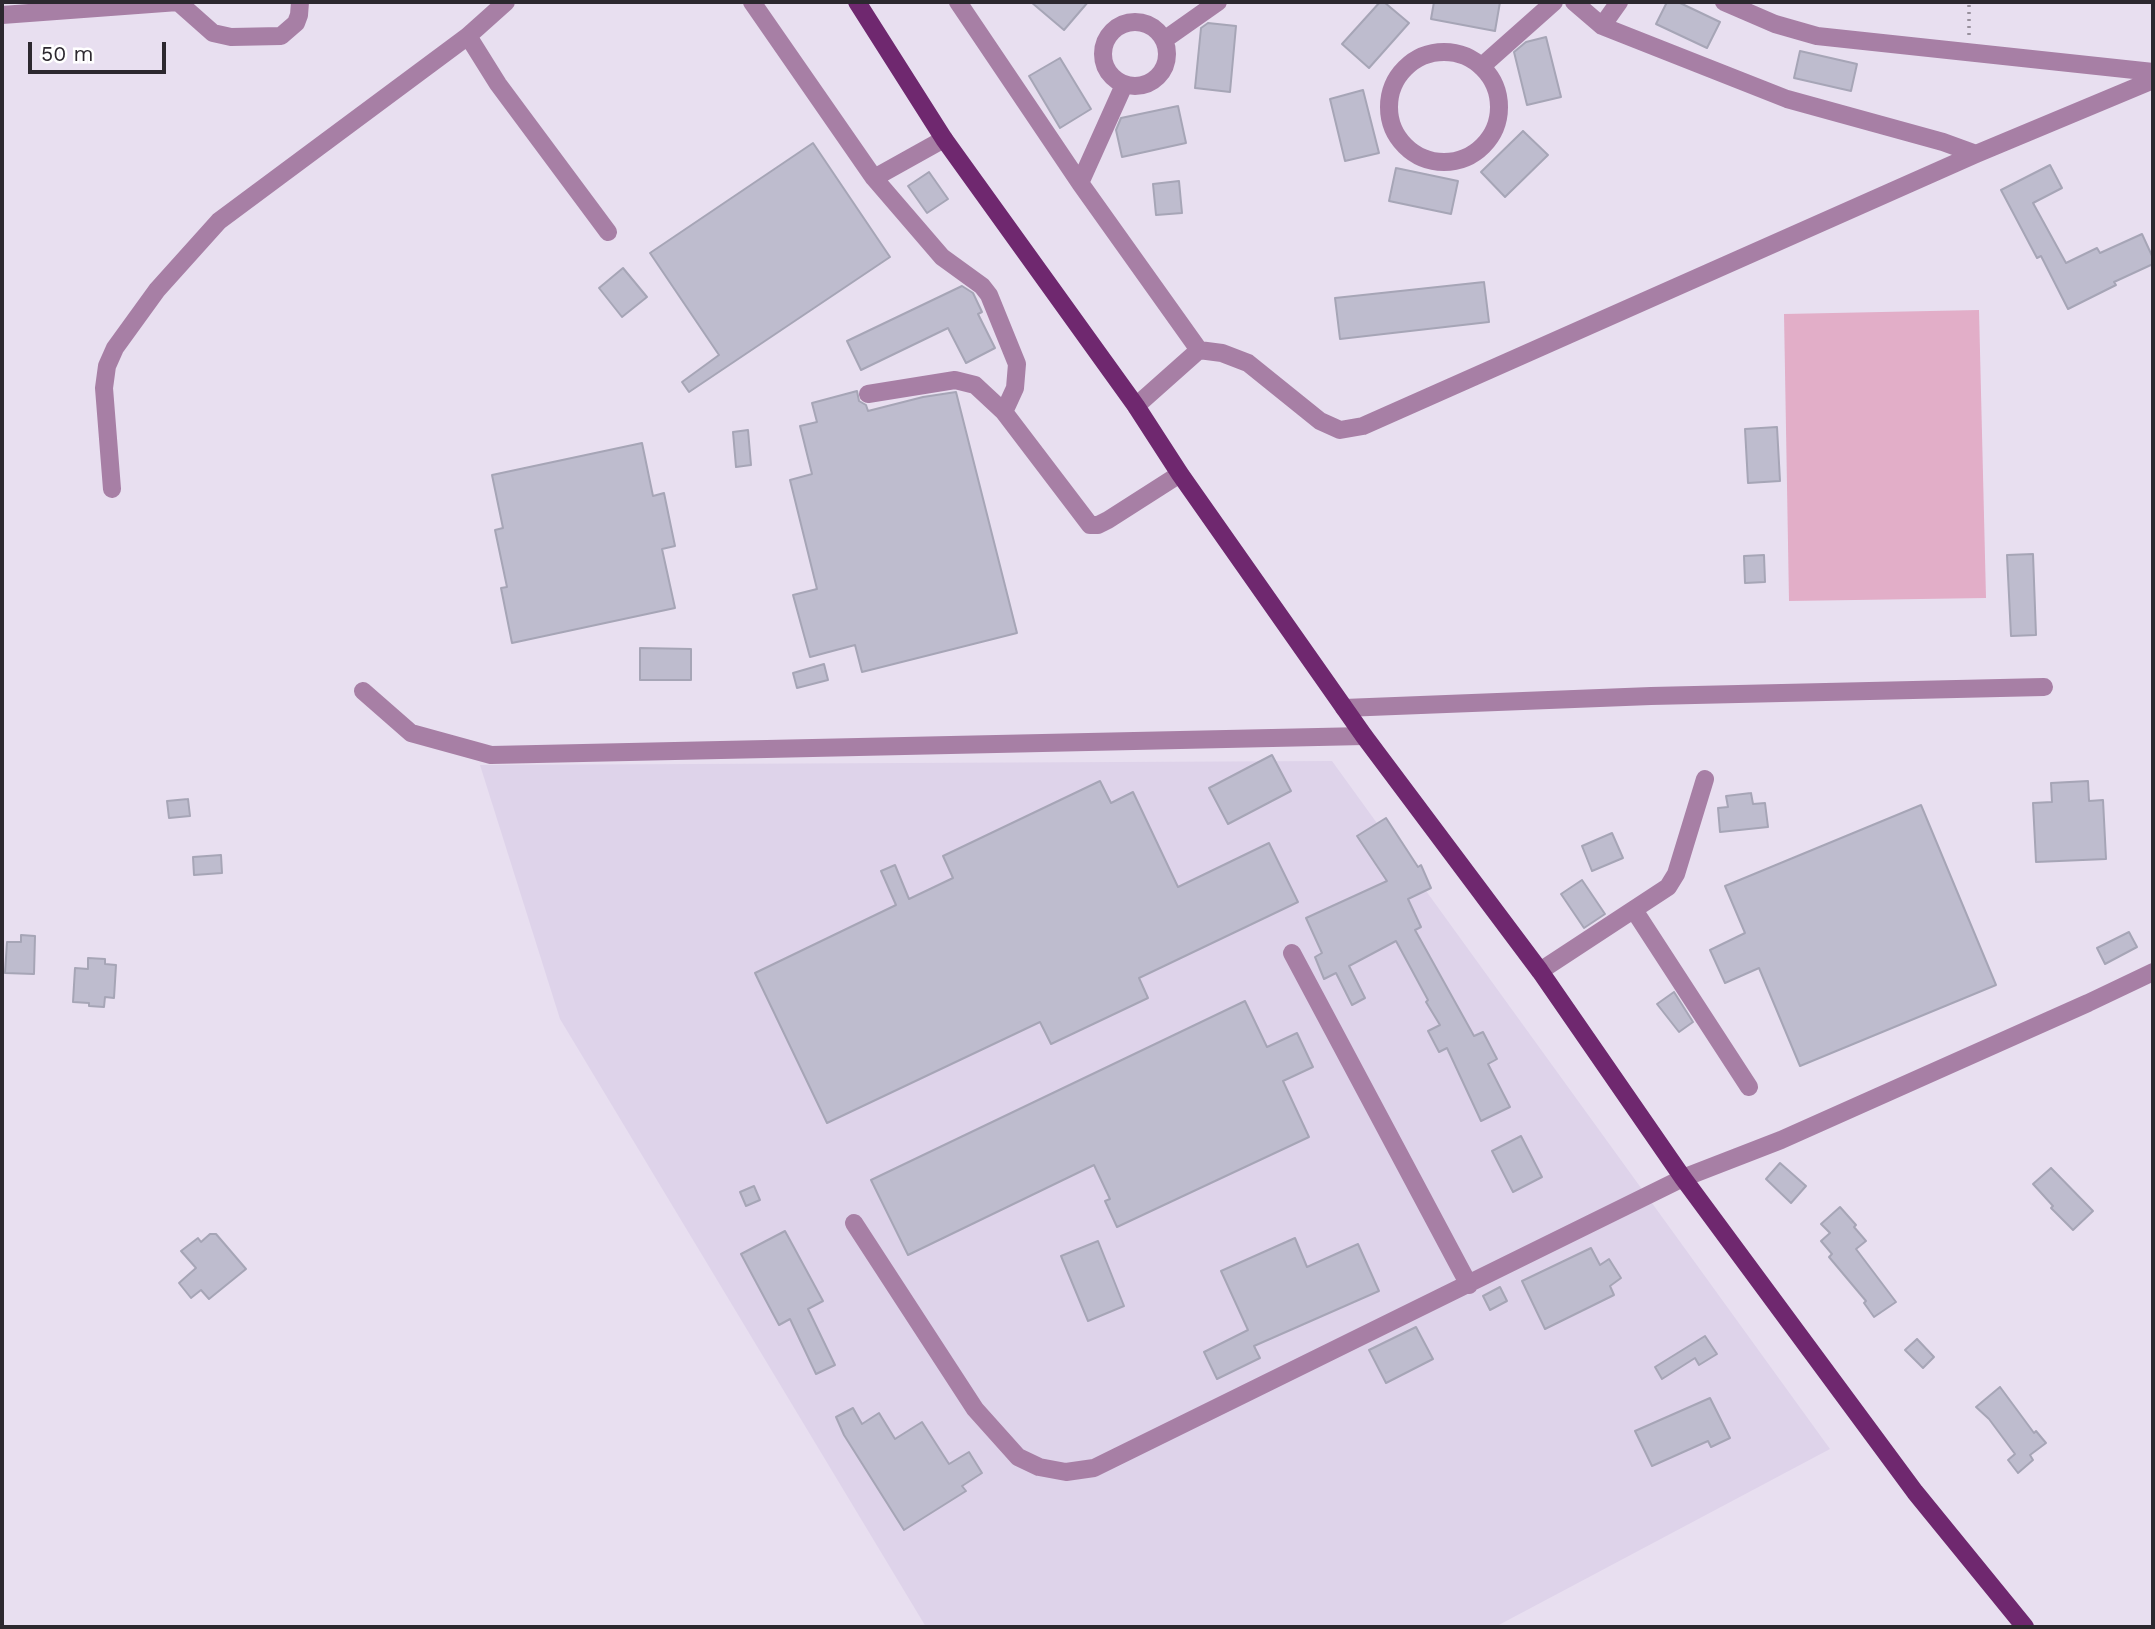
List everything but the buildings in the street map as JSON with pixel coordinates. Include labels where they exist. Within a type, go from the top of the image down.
[{"type":"main road","points":[[857,2],[944,139],[1136,406],[1180,474],[1364,736],[1540,971],[1683,1178],[1915,1492],[2025,1627]]},
{"type":"street","points":[[2,15],[178,2],[213,33],[231,37],[281,36],[296,23],[300,2]]},
{"type":"street","points":[[112,489],[104,388],[107,366],[115,348],[157,290],[219,221],[468,36],[506,2]]},
{"type":"street","points":[[752,2],[874,178],[935,250],[982,286],[989,295],[1017,364],[1015,388],[1004,412]]},
{"type":"street","points":[[958,2],[1080,183],[1199,350],[1222,353],[1248,363],[1320,421],[1340,430],[1363,426],[1976,153],[2153,79]]},
{"type":"street","points":[[1164,40],[1218,2]]},
{"type":"street","points":[[1482,66],[1554,2]]},
{"type":"street","points":[[1574,2],[1602,26],[1787,99],[1976,153]]},
{"type":"street","points":[[1602,26],[1619,2]]},
{"type":"street","points":[[1724,2],[1775,24],[1817,36],[2153,72]]},
{"type":"street","points":[[1146,23],[1157,30],[1164,40],[1168,52],[1166,65],[1159,76],[1149,84],[1136,87],[1124,85],[1113,79],[1105,68],[1102,56],[1104,43],[1110,32],[1120,25],[1146,23]]},
{"type":"street","points":[[468,36],[498,84],[608,232]]},
{"type":"street","points":[[1441,52],[1463,55],[1482,66],[1495,83],[1500,104],[1497,126],[1486,144],[1468,157],[1447,162],[1426,159],[1407,148],[1394,131],[1389,110],[1392,89],[1403,70],[1420,57],[1441,52]]},
{"type":"street","points":[[1080,183],[1124,85]]},
{"type":"street","points":[[874,178],[944,139]]},
{"type":"street","points":[[1136,406],[1199,350]]},
{"type":"street","points":[[868,394],[955,380],[975,384],[1004,412],[1090,525],[1098,525],[1108,520],[1180,474]]},
{"type":"street","points":[[1345,708],[1651,696],[2044,687]]},
{"type":"street","points":[[362,691],[411,733],[491,755],[1364,736]]},
{"type":"street","points":[[1540,971],[1668,887],[1676,874],[1705,779]]},
{"type":"street","points":[[1634,910],[1749,1087]]},
{"type":"street","points":[[1292,953],[1469,1285]]},
{"type":"street","points":[[854,1223],[975,1409],[1017,1457],[1039,1467],[1066,1472],[1094,1468],[1683,1178],[1781,1140],[2153,972]]},
{"type":"path","points":[[1968,51],[1969,2]]},
{"type":"shaded area","points":[[1979,310],[1986,598],[1789,601],[1784,314]]},
{"type":"shaded area","points":[[1332,761],[1830,1449],[1495,1627],[926,1627],[560,1019],[480,765]]}]
